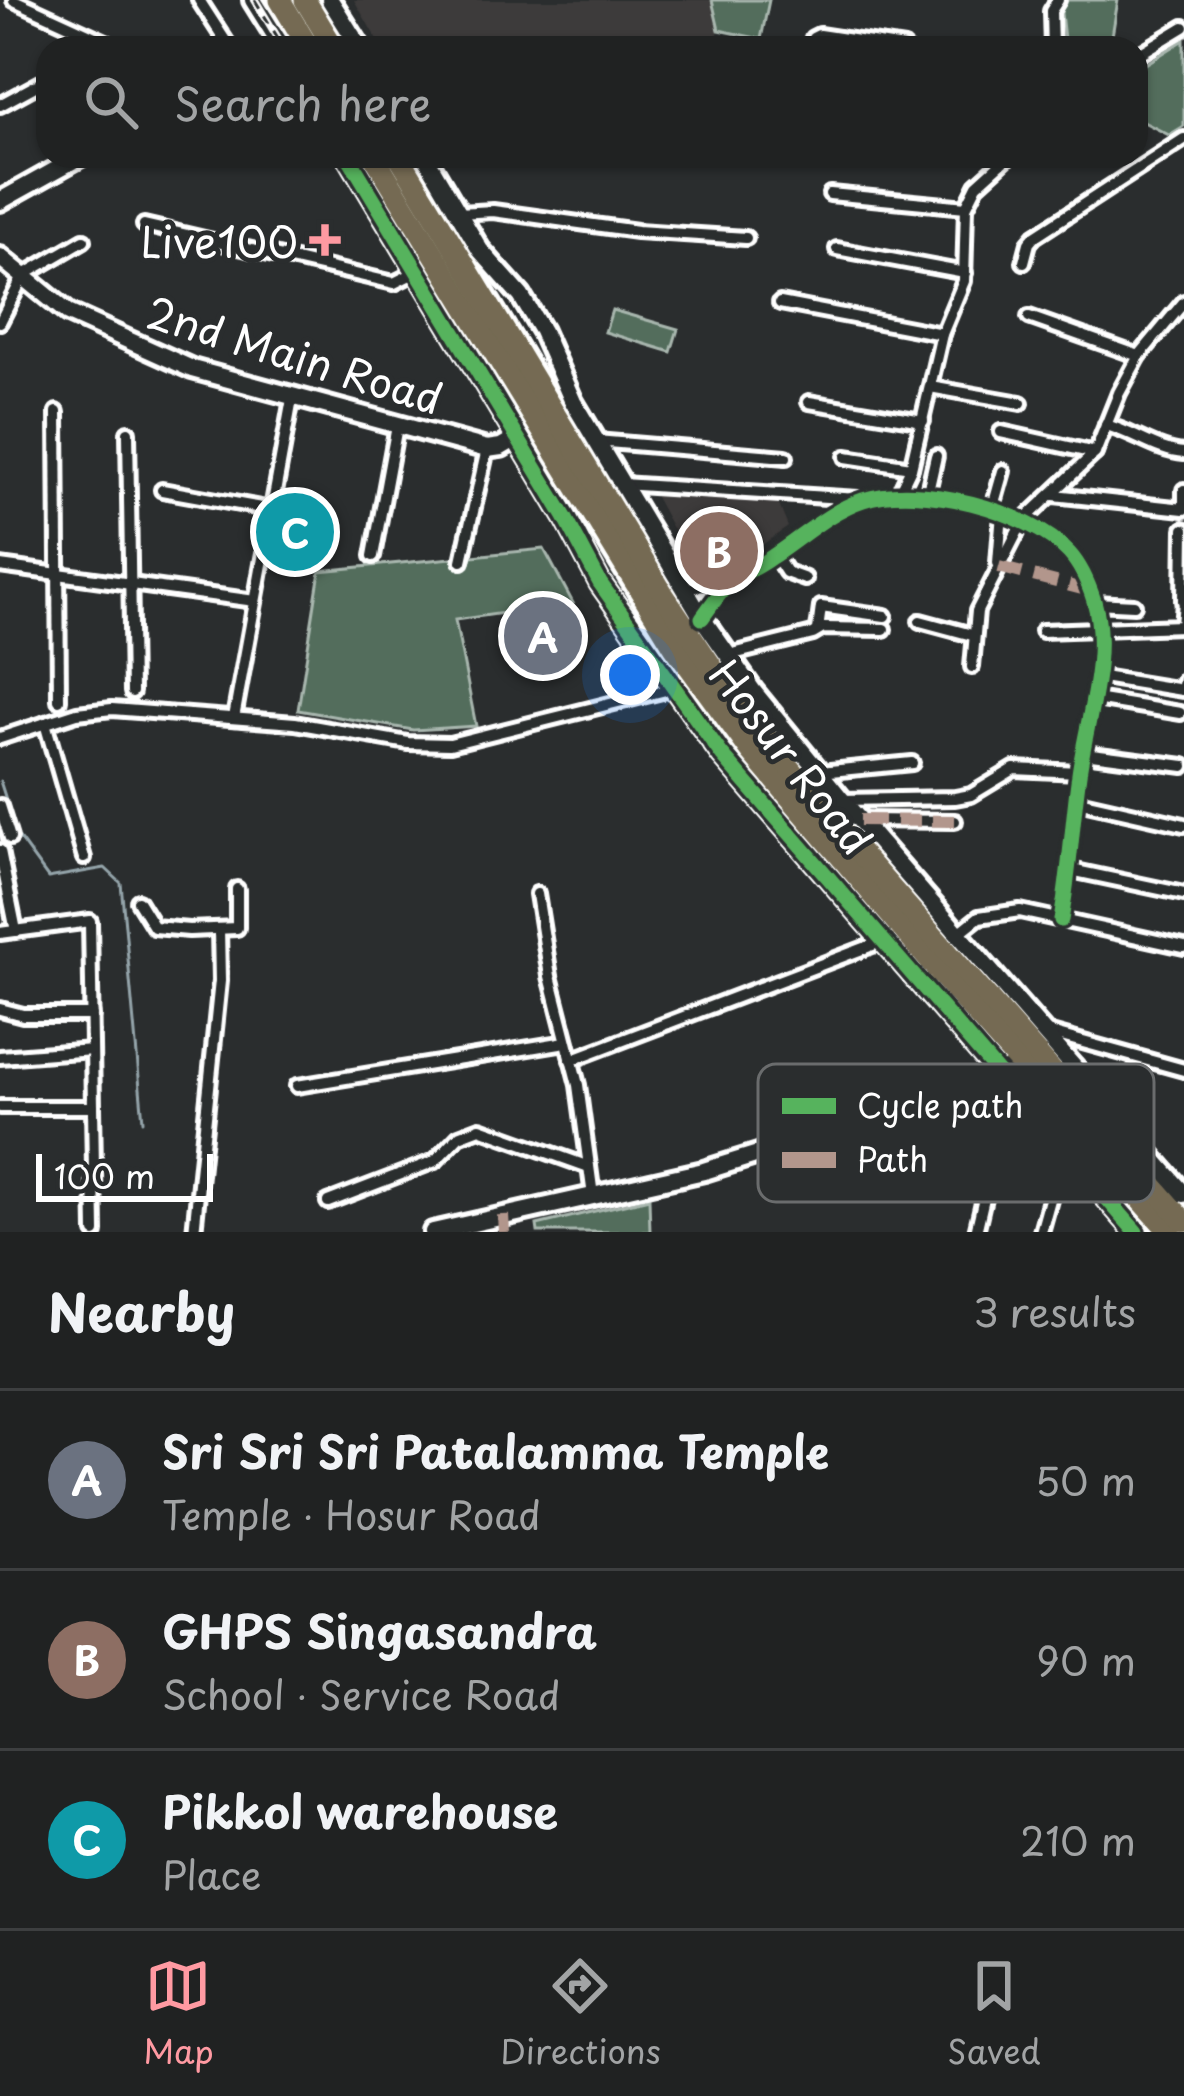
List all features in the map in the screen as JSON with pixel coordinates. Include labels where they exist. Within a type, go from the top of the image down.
[{"type":"highway","points":[[269,0],[285,36]]},
{"type":"highway","points":[[280,0],[288,36]]},
{"type":"highway","points":[[302,0],[323,36]]},
{"type":"highway","name":"Hosur Road","points":[[370,168],[625,590],[712,721],[997,1064]]},
{"type":"highway","points":[[381,168],[649,607],[752,753],[1020,1064]]},
{"type":"highway","points":[[402,168],[641,572],[722,695],[779,771],[1037,1064]]},
{"type":"highway","name":"Hosur Road","points":[[402,168],[664,595],[786,766],[872,850],[1060,1064]]},
{"type":"highway","name":"Hosur Road","points":[[1154,1182],[1184,1221]]},
{"type":"highway","points":[[1154,1197],[1184,1231]]},
{"type":"highway","name":"Hosur Road","points":[[1123,1202],[1151,1232]]},
{"type":"highway","points":[[1143,1202],[1170,1232]]},
{"type":"street","points":[[14,0],[93,36]]},
{"type":"street","points":[[199,0],[222,36]]},
{"type":"street","points":[[254,0],[282,36]]},
{"type":"street","points":[[330,0],[352,36]]},
{"type":"street","points":[[1053,36],[1055,5]]},
{"type":"street","points":[[1148,49],[1184,27]]},
{"type":"street","points":[[0,104],[36,85]]},
{"type":"street","points":[[1148,162],[1179,142]]},
{"type":"street","points":[[0,201],[59,168]]},
{"type":"street","points":[[355,168],[600,583],[674,688],[722,755],[997,1064]]},
{"type":"street","points":[[432,168],[480,250],[531,314],[573,402],[702,618],[860,820],[872,850],[959,933],[1066,1064]]},
{"type":"street","points":[[900,491],[911,467],[942,334],[965,273],[966,207],[977,185],[996,168]]},
{"type":"street","points":[[1024,262],[1036,236],[1139,168]]},
{"type":"street","points":[[830,194],[966,207]]},
{"type":"street","points":[[459,213],[493,211],[637,231],[746,238]]},
{"type":"street","points":[[143,225],[394,283],[418,271]]},
{"type":"street","points":[[0,322],[24,275],[84,240]]},
{"type":"street","points":[[837,249],[965,273]]},
{"type":"street","name":"2nd Main Road","points":[[0,257],[68,314],[192,369],[487,449],[518,437]]},
{"type":"street","points":[[780,302],[942,334]]},
{"type":"street","points":[[972,667],[977,611],[1023,521],[1095,453],[1139,356],[1184,302]]},
{"type":"street","points":[[1029,316],[1139,356]]},
{"type":"street","points":[[930,388],[1021,403]]},
{"type":"street","points":[[234,718],[292,399]]},
{"type":"street","points":[[809,402],[923,421]]},
{"type":"street","points":[[57,412],[59,700]]},
{"type":"street","points":[[1106,425],[1140,435],[1159,449],[1184,453]]},
{"type":"street","points":[[373,556],[397,426]]},
{"type":"street","points":[[128,432],[132,692]]},
{"type":"street","points":[[1001,432],[1095,453]]},
{"type":"street","points":[[596,441],[787,457]]},
{"type":"street","points":[[462,561],[487,449]]},
{"type":"street","points":[[927,496],[936,456]]},
{"type":"street","points":[[846,457],[911,467]]},
{"type":"street","points":[[999,567],[997,512],[1003,471]]},
{"type":"street","points":[[621,484],[865,500]]},
{"type":"street","points":[[161,490],[272,510]]},
{"type":"street","points":[[702,618],[728,584],[845,508],[900,491],[1023,521],[1069,554],[1095,603],[1096,676],[1061,920]]},
{"type":"street","points":[[1054,495],[1184,501]]},
{"type":"street","points":[[1042,631],[1182,626],[1184,530]]},
{"type":"street","points":[[775,555],[785,572],[805,579]]},
{"type":"street","points":[[0,566],[255,601]]},
{"type":"street","points":[[684,588],[728,584]]},
{"type":"street","points":[[1095,603],[1134,605]]},
{"type":"street","points":[[729,656],[818,630],[884,622],[821,607],[818,630]]},
{"type":"street","points":[[920,621],[972,635]]},
{"type":"street","points":[[1096,676],[1182,690],[1184,680]]},
{"type":"street","points":[[0,738],[96,709],[295,723],[408,743],[450,743],[674,688]]},
{"type":"street","points":[[1095,699],[1180,713]]},
{"type":"street","points":[[45,723],[84,858]]},
{"type":"street","points":[[1084,753],[1184,766]]},
{"type":"street","points":[[820,772],[912,763]]},
{"type":"street","points":[[860,820],[952,810],[1014,769],[1079,772]]},
{"type":"street","points":[[842,800],[952,810]]},
{"type":"street","points":[[1078,801],[1184,825]]},
{"type":"street","points":[[0,806],[10,838]]},
{"type":"street","points":[[0,851],[16,931]]},
{"type":"street","points":[[1071,870],[1184,894]]},
{"type":"street","points":[[138,901],[154,927],[237,928],[237,889]]},
{"type":"street","points":[[538,894],[593,1196]]},
{"type":"street","points":[[959,933],[979,916],[1020,911],[1184,947]]},
{"type":"street","points":[[0,933],[90,921],[95,1232]]},
{"type":"street","points":[[194,1232],[220,981],[219,929]]},
{"type":"street","points":[[571,1060],[883,941]]},
{"type":"street","points":[[0,1009],[22,1015],[92,1015]]},
{"type":"street","points":[[1043,1031],[1184,1070]]},
{"type":"street","points":[[297,1086],[566,1042]]},
{"type":"street","points":[[0,1057],[92,1050]]},
{"type":"street","points":[[0,1107],[94,1107]]},
{"type":"street","points":[[328,1202],[435,1161],[459,1136],[480,1128],[589,1167]]},
{"type":"street","points":[[433,1232],[704,1171],[758,1154]]},
{"type":"street","points":[[1154,1161],[1182,1188]]},
{"type":"street","points":[[976,1232],[983,1202]]},
{"type":"street","points":[[1041,1232],[1049,1202]]},
{"type":"street","points":[[1110,1202],[1136,1232]]},
{"type":"shaded area","points":[[354,0],[712,0],[719,30],[717,36],[375,36]]},
{"type":"shaded area","points":[[654,495],[777,500],[788,527],[717,576],[697,574]]},
{"type":"green space","points":[[712,0],[769,0],[762,36],[719,30]]},
{"type":"green space","points":[[1064,0],[1118,0],[1112,36],[1064,36]]},
{"type":"green space","points":[[1184,40],[1184,126],[1169,135],[1148,124],[1148,62]]},
{"type":"green space","points":[[612,310],[678,329],[671,352],[605,332]]},
{"type":"green space","points":[[544,549],[573,603],[455,620],[476,726],[413,730],[298,710],[320,571]]},
{"type":"green space","points":[[649,1198],[650,1232],[538,1232],[537,1225]]},
{"type":"waterway","points":[[0,781],[18,837],[48,878],[105,868],[121,883],[143,1121]]},
{"type":"railway","points":[[255,0],[277,36]]},
{"type":"railway","points":[[355,168],[598,578],[703,734],[993,1064]]},
{"type":"railway","points":[[1115,1202],[1141,1232]]},
{"type":"marked path","points":[[999,567],[1090,591]]},
{"type":"marked path","points":[[860,820],[955,821]]},
{"type":"marked path","points":[[503,1215],[504,1232]]},
{"type":"cycle path","points":[[355,168],[600,583],[722,755],[990,1064]]},
{"type":"cycle path","points":[[702,618],[731,582],[827,518],[863,500],[886,495],[942,497],[1001,512],[1051,537],[1073,558],[1087,582],[1099,643],[1061,920]]},
{"type":"cycle path","points":[[1110,1202],[1136,1232]]},
{"type":"place","name":"Live100","points":[[325,240]]},
{"type":"place","name":"Pikkol warehouse","points":[[295,532]]},
{"type":"place","name":"GHPS Singasandra","points":[[719,551]]},
{"type":"place","name":"Sri Sri Sri Patalamma Temple","points":[[543,636]]}]
